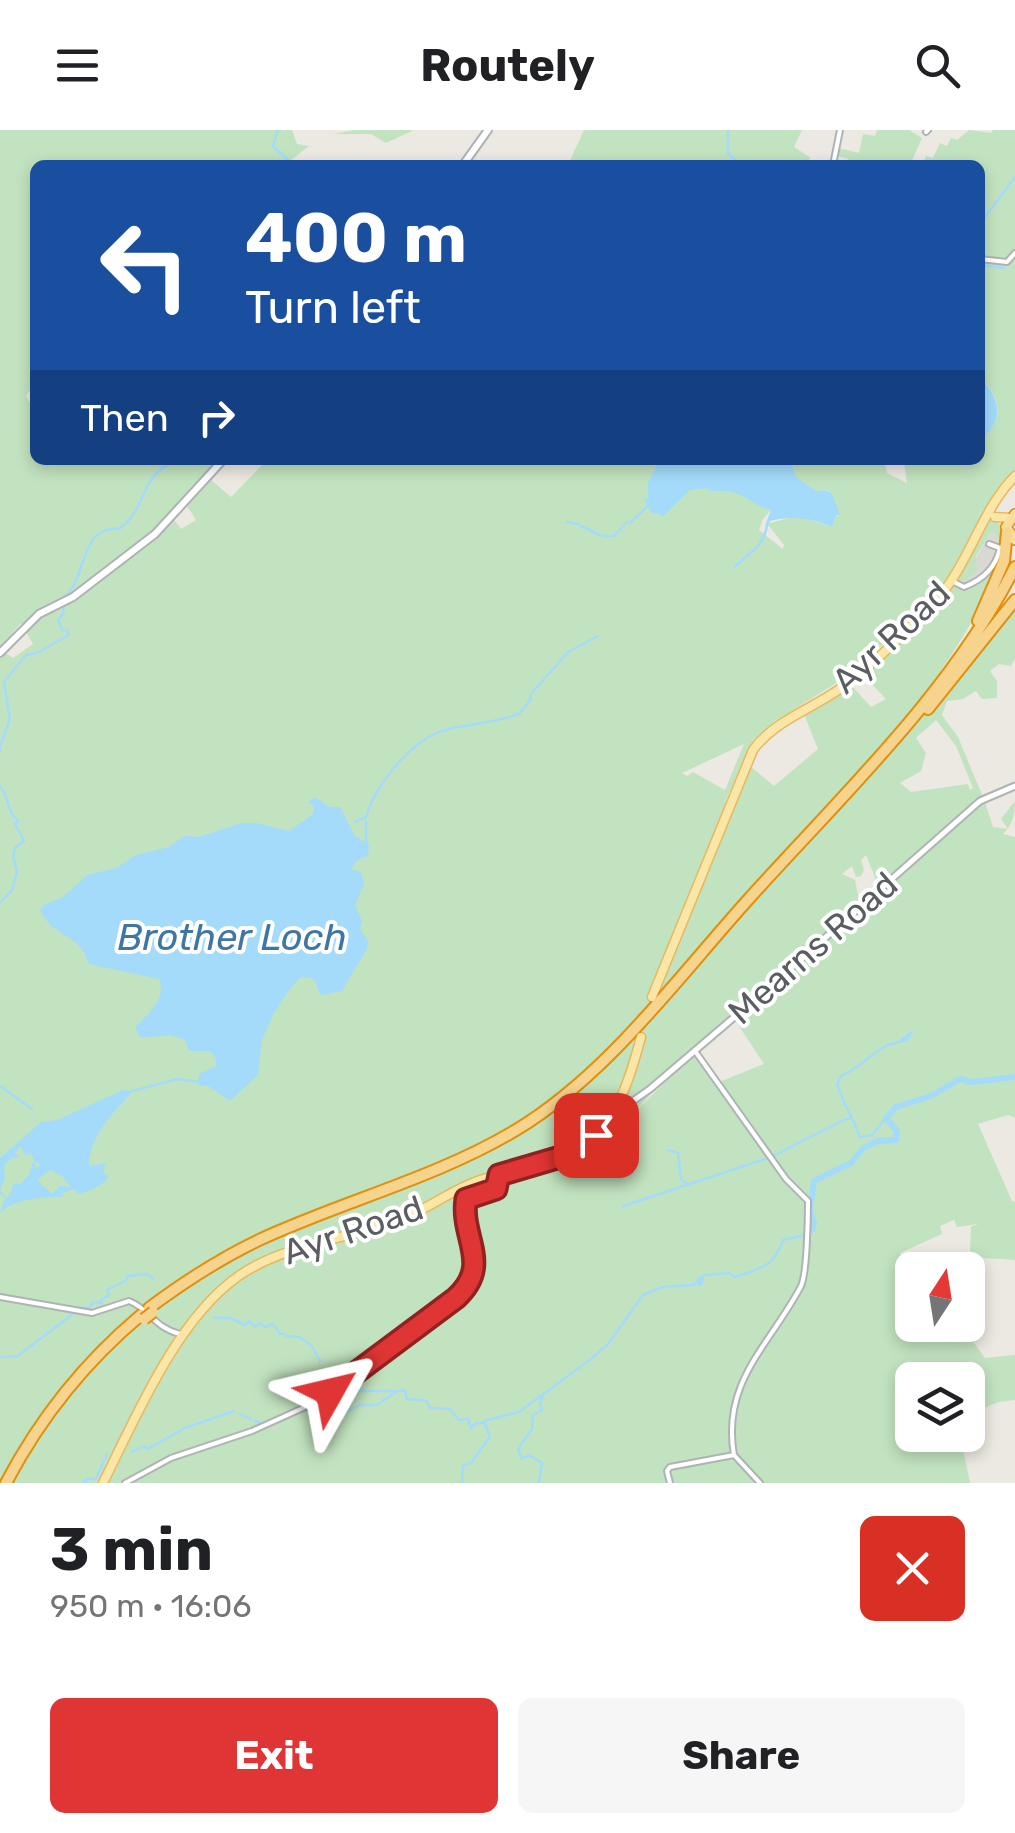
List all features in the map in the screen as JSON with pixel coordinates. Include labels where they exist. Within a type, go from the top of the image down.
[{"type":"highway","points":[[929,697],[990,597],[1004,560],[1013,516]]},
{"type":"highway","points":[[9,1483],[39,1426],[62,1396],[102,1351],[192,1277],[248,1246],[454,1162],[516,1130],[550,1108],[600,1064],[929,697],[975,637],[1015,567]]},
{"type":"highway","points":[[910,727],[974,647],[1015,578]]},
{"type":"highway","points":[[147,1313],[247,1252],[488,1152],[553,1112],[603,1068],[952,682],[1015,600]]},
{"type":"main road","points":[[467,160],[488,130]]},
{"type":"main road","points":[[0,653],[39,614],[73,596],[156,534],[219,465]]},
{"type":"main road","name":"Ayr Road","points":[[652,996],[739,782],[760,741],[863,670],[933,604],[952,581],[1015,476]]},
{"type":"main road","points":[[992,516],[1013,516]]},
{"type":"main road","points":[[992,516],[1010,534]]},
{"type":"main road","name":"Ayr Road","points":[[103,1483],[142,1403],[184,1336],[218,1292],[264,1262],[399,1220],[462,1188],[567,1155],[596,1135],[613,1115],[627,1086],[641,1037]]},
{"type":"street","points":[[834,160],[840,130]]},
{"type":"street","points":[[985,260],[1006,262],[1015,253]]},
{"type":"street","points":[[952,581],[969,586],[990,570],[997,563],[1000,548],[989,544]]},
{"type":"street","name":"Mearns Road","points":[[613,1115],[650,1090],[980,801],[1015,786]]},
{"type":"street","points":[[695,1051],[786,1179],[808,1201],[804,1280],[745,1372],[731,1427],[734,1455],[760,1483]]},
{"type":"street","points":[[125,1483],[171,1458],[276,1421],[336,1388],[456,1298],[470,1284],[474,1260],[466,1199],[496,1189],[499,1175]]},
{"type":"street","points":[[0,1297],[92,1313],[129,1302],[157,1325],[184,1336]]},
{"type":"street","points":[[670,1483],[670,1468],[734,1455]]},
{"type":"shaded area","points":[[992,531],[1002,544],[994,570],[966,590],[954,585],[961,583]]},
{"type":"green space","points":[[0,130],[292,130],[297,144],[309,146],[291,160],[30,160],[30,390],[26,396],[30,403],[30,465],[215,465],[164,522],[97,577],[174,520],[181,529],[196,520],[186,504],[210,479],[231,497],[262,465],[751,465],[786,493],[763,519],[759,530],[783,549],[770,523],[797,516],[830,526],[839,516],[832,493],[816,491],[796,478],[792,465],[885,465],[887,473],[907,483],[904,465],[985,465],[985,435],[994,425],[998,409],[985,383],[985,160],[924,160],[926,156],[933,158],[940,143],[947,146],[951,138],[957,140],[969,130],[1015,130],[1015,470],[995,495],[963,558],[919,614],[953,584],[966,590],[994,570],[1002,546],[996,571],[969,627],[904,721],[911,731],[1015,603],[1015,658],[1011,666],[999,664],[990,671],[997,681],[997,698],[982,699],[976,691],[963,699],[947,701],[942,715],[958,737],[983,797],[975,803],[984,799],[993,827],[1008,829],[1003,834],[1015,837],[1015,1118],[1008,1115],[978,1124],[1015,1202],[1015,1260],[985,1258],[985,1252],[970,1251],[971,1227],[978,1224],[957,1227],[954,1220],[940,1226],[942,1234],[895,1252],[895,1342],[973,1342],[985,1358],[1015,1355],[1015,1400],[985,1407],[985,1362],[895,1362],[895,1452],[964,1452],[970,1483],[0,1483],[0,649],[13,658],[33,644],[21,623],[0,647]],"holes":[[[894,634],[898,639],[863,675],[886,699],[871,707],[850,684],[804,714],[818,749],[774,786],[750,766],[731,806],[725,802],[754,739],[775,721],[854,672]],[[936,720],[956,746],[973,788],[970,790],[968,784],[911,792],[900,783],[921,771],[926,753],[916,738]],[[744,744],[725,790],[693,772],[687,776],[682,773]],[[866,855],[879,887],[899,876],[735,1020],[764,1064],[719,1082],[696,1051],[633,1114],[684,1057],[877,890],[875,887],[859,900],[855,880],[842,874],[852,866],[856,877],[861,876],[861,860]]]},
{"type":"green space","points":[[414,130],[386,143],[371,134],[334,134]]},
{"type":"green space","points":[[584,130],[802,130],[794,147],[811,158],[808,160],[570,160]]},
{"type":"green space","points":[[877,130],[909,130],[922,138],[912,160],[848,160],[837,156],[839,148],[859,153],[863,134],[875,136]]},
{"type":"green space","points":[[991,519],[1001,525],[1002,544],[992,531],[976,556],[977,572],[958,581]]},
{"type":"green space","points":[[1015,801],[1014,815],[1008,829],[1001,819]]},
{"type":"water","points":[[985,384],[997,409],[994,425],[985,435]]},
{"type":"water","points":[[657,465],[792,465],[796,477],[816,491],[832,493],[840,515],[836,515],[832,527],[794,518],[770,521],[769,526],[766,523],[771,510],[738,494],[706,488],[690,490],[662,517],[652,513],[644,499],[648,498],[648,483]]},
{"type":"water","name":"Brother Loch","points":[[315,797],[330,807],[340,807],[355,836],[369,844],[368,856],[356,861],[351,869],[361,872],[364,884],[355,905],[362,921],[360,929],[368,941],[367,949],[342,991],[320,995],[314,979],[301,977],[289,990],[262,1040],[258,1075],[230,1101],[208,1086],[198,1085],[199,1074],[216,1066],[211,1051],[189,1051],[185,1040],[171,1035],[140,1038],[135,1027],[158,1000],[159,979],[88,964],[80,947],[53,927],[40,910],[63,897],[87,875],[116,868],[136,855],[169,847],[184,836],[198,837],[242,823],[289,831],[313,814],[314,806],[308,802]]},
{"type":"water","points":[[123,1090],[129,1091],[92,1147],[89,1166],[106,1163],[106,1180],[79,1194],[74,1189],[60,1194],[67,1196],[22,1201],[0,1213],[5,1198],[0,1194],[0,1190],[0,1158],[41,1122],[57,1120]],"holes":[[[20,1146],[25,1155],[31,1154],[41,1165],[34,1168],[33,1162],[29,1175],[20,1184],[13,1184],[6,1198],[0,1190],[5,1178],[4,1165],[13,1157],[20,1158],[15,1153]],[[50,1170],[62,1176],[71,1187],[60,1186],[52,1194],[37,1180]]]},
{"type":"waterway","points":[[278,130],[273,146],[288,160]]},
{"type":"waterway","points":[[728,130],[728,154],[735,160]]},
{"type":"waterway","points":[[985,217],[1015,177]]},
{"type":"waterway","points":[[985,266],[1004,268]]},
{"type":"waterway","points":[[65,596],[77,578],[90,544],[106,530],[119,529],[129,520],[149,483],[169,465]]},
{"type":"waterway","points":[[630,523],[648,506]]},
{"type":"waterway","points":[[567,522],[578,524]]},
{"type":"waterway","points":[[603,536],[614,536],[627,522]]},
{"type":"waterway","points":[[735,567],[760,544],[767,524]]},
{"type":"waterway","points":[[581,526],[600,535]]},
{"type":"waterway","points":[[0,746],[10,719],[4,682],[26,655],[69,635],[58,620],[64,604]]},
{"type":"waterway","points":[[355,822],[366,817],[386,778],[422,742],[449,729],[519,714],[530,695],[568,652],[598,636]]},
{"type":"waterway","points":[[0,786],[24,841],[15,848],[17,871],[12,890],[0,903]]},
{"type":"waterway","points":[[366,821],[366,843]]},
{"type":"waterway","points":[[900,1041],[912,1032]]},
{"type":"waterway","points":[[842,1096],[837,1085],[841,1076],[886,1046],[910,1037]]},
{"type":"waterway","points":[[812,1230],[814,1181],[851,1163],[863,1148],[878,1141],[896,1140],[897,1131],[886,1118],[896,1107],[931,1096],[960,1079],[973,1082],[1015,1077]]},
{"type":"waterway","points":[[129,1092],[177,1079],[199,1082]]},
{"type":"waterway","points":[[0,1086],[32,1109]]},
{"type":"waterway","points":[[842,1098],[852,1118]]},
{"type":"waterway","points":[[775,1155],[846,1119],[852,1118],[860,1137],[872,1135],[886,1118]]},
{"type":"waterway","points":[[668,1150],[678,1153],[681,1180],[689,1185]]},
{"type":"waterway","points":[[623,1206],[768,1158]]},
{"type":"waterway","points":[[462,1483],[463,1466],[471,1463],[490,1437],[484,1421],[519,1412],[591,1359],[608,1344],[643,1295],[663,1287],[694,1285],[704,1275],[729,1273],[735,1277],[752,1271],[771,1261],[783,1240],[806,1235]]},
{"type":"waterway","points":[[80,1308],[102,1303],[109,1295],[107,1290],[127,1280],[127,1276],[147,1274],[153,1279]]},
{"type":"waterway","points":[[700,1283],[701,1279]]},
{"type":"waterway","points":[[0,1357],[18,1356],[74,1313]]},
{"type":"waterway","points":[[214,1318],[230,1318],[245,1325],[249,1321],[255,1327],[260,1323],[265,1327],[273,1324],[280,1334]]},
{"type":"waterway","points":[[286,1336],[299,1337],[311,1345],[320,1361]]},
{"type":"waterway","points":[[325,1369],[339,1391],[405,1391],[407,1399],[427,1401],[430,1408],[450,1409],[459,1420],[468,1419],[471,1428],[483,1423]]},
{"type":"waterway","points":[[300,1413],[312,1408],[340,1415],[360,1405],[377,1405],[396,1392]]},
{"type":"waterway","points":[[539,1483],[542,1463],[529,1455],[522,1459],[518,1449],[532,1429],[533,1415],[542,1410],[543,1395]]},
{"type":"waterway","points":[[132,1452],[144,1446],[148,1449],[185,1428],[234,1411]]},
{"type":"waterway","points":[[240,1414],[251,1419]]},
{"type":"waterway","points":[[255,1421],[262,1424],[281,1416]]},
{"type":"waterway","points":[[83,1483],[96,1479],[107,1454]]},
{"type":"route","points":[[330,1392],[470,1284],[474,1250],[464,1206],[466,1199],[496,1189],[499,1175],[553,1161],[596,1135]]}]
